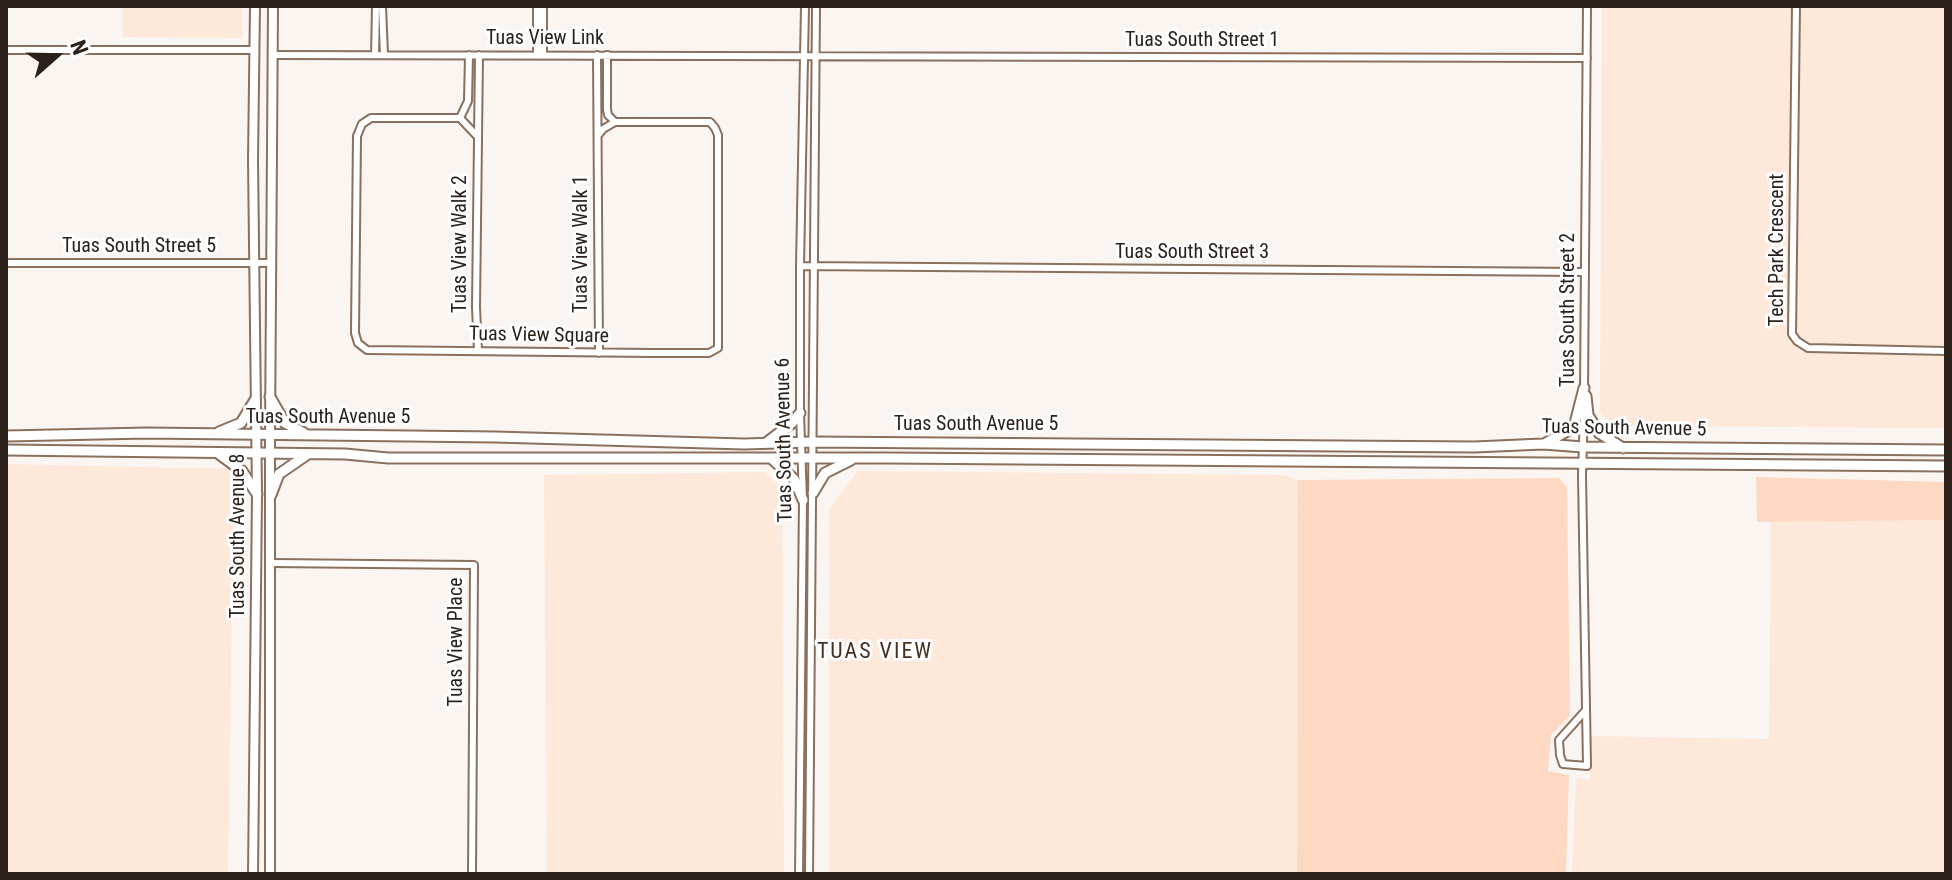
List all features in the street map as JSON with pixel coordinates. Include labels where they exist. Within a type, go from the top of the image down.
[{"type":"main road","points":[[1543,444],[1574,427],[1584,388]]},
{"type":"main road","points":[[1584,388],[1588,415],[1599,433],[1623,448]]},
{"type":"main road","points":[[270,397],[285,423],[309,436]]},
{"type":"main road","points":[[207,434],[241,423],[255,400]]},
{"type":"main road","points":[[766,443],[800,413]]},
{"type":"main road","name":"Tuas South Avenue 5","points":[[6,436],[207,434],[766,443],[1458,447],[1543,444],[1623,448],[1946,450]]},
{"type":"main road","name":"Tuas South Avenue 5","points":[[6,450],[270,453],[388,458],[1946,466]]},
{"type":"main road","points":[[216,452],[242,471],[257,494]]},
{"type":"main road","points":[[271,495],[279,474],[308,454]]},
{"type":"main road","points":[[813,493],[825,473],[854,459]]},
{"type":"main road","points":[[773,460],[794,479],[803,500]]},
{"type":"street","name":"Tuas South Avenue 8","points":[[253,874],[257,494],[255,6]]},
{"type":"street","name":"Tuas South Avenue 8","points":[[270,874],[273,6]]},
{"type":"street","points":[[375,55],[376,6]]},
{"type":"street","points":[[382,6],[384,55]]},
{"type":"street","points":[[540,6],[540,55]]},
{"type":"street","name":"Tuas South Avenue 6","points":[[805,6],[800,413],[807,442]]},
{"type":"street","name":"Tuas South Avenue 6","points":[[809,874],[813,493],[807,442],[816,6]]},
{"type":"street","name":"Tuas South Street 2","points":[[1585,711],[1559,740],[1563,764],[1587,766],[1582,464],[1587,6]]},
{"type":"street","name":"Tech Park Crescent","points":[[1796,6],[1792,334],[1808,348],[1946,351]]},
{"type":"street","points":[[6,50],[254,50]]},
{"type":"street","name":"Tuas View Link","points":[[273,55],[816,54]]},
{"type":"street","name":"Tuas South Street 1","points":[[816,54],[1587,58]]},
{"type":"street","points":[[469,55],[468,101],[460,118],[478,136]]},
{"type":"street","name":"Tuas View Walk 2","points":[[478,351],[479,55]]},
{"type":"street","name":"Tuas View Walk 1","points":[[597,55],[599,353]]},
{"type":"street","points":[[598,135],[615,122],[607,109],[607,55]]},
{"type":"street","name":"Tuas View Square","points":[[460,118],[371,118],[362,124],[357,136],[355,333],[358,343],[367,350],[709,353],[718,348],[718,135],[715,128],[710,122],[615,122]]},
{"type":"street","name":"Tuas South Street 5","points":[[6,263],[271,263]]},
{"type":"street","name":"Tuas South Street 3","points":[[800,266],[1585,272]]},
{"type":"street","name":"Tuas South Avenue 6","points":[[799,874],[803,500],[808,459]]},
{"type":"street","name":"Tuas View Place","points":[[271,563],[474,565],[472,874]]},
{"type":"shaded area","points":[[123,6],[242,6],[242,38],[123,37]]},
{"type":"shaded area","points":[[1602,6],[1946,6],[1946,428],[1613,426],[1600,412]]},
{"type":"shaded area","points":[[7,464],[234,469],[228,874],[6,874]]},
{"type":"shaded area","points":[[857,471],[1284,475],[1298,480],[1297,874],[829,874],[829,510]]},
{"type":"shaded area","points":[[765,472],[782,489],[784,874],[547,874],[544,475]]},
{"type":"shaded area","points":[[1756,477],[1946,482],[1946,520],[1757,522]]},
{"type":"shaded area","points":[[1559,478],[1567,487],[1570,716],[1551,735],[1548,771],[1569,775],[1566,874],[1297,874],[1298,480]]},
{"type":"shaded area","points":[[1946,520],[1946,874],[1572,874],[1576,778],[1590,779],[1591,736],[1769,739],[1771,521]]},
{"type":"district","name":"TUAS VIEW","points":[[875,652]]}]
